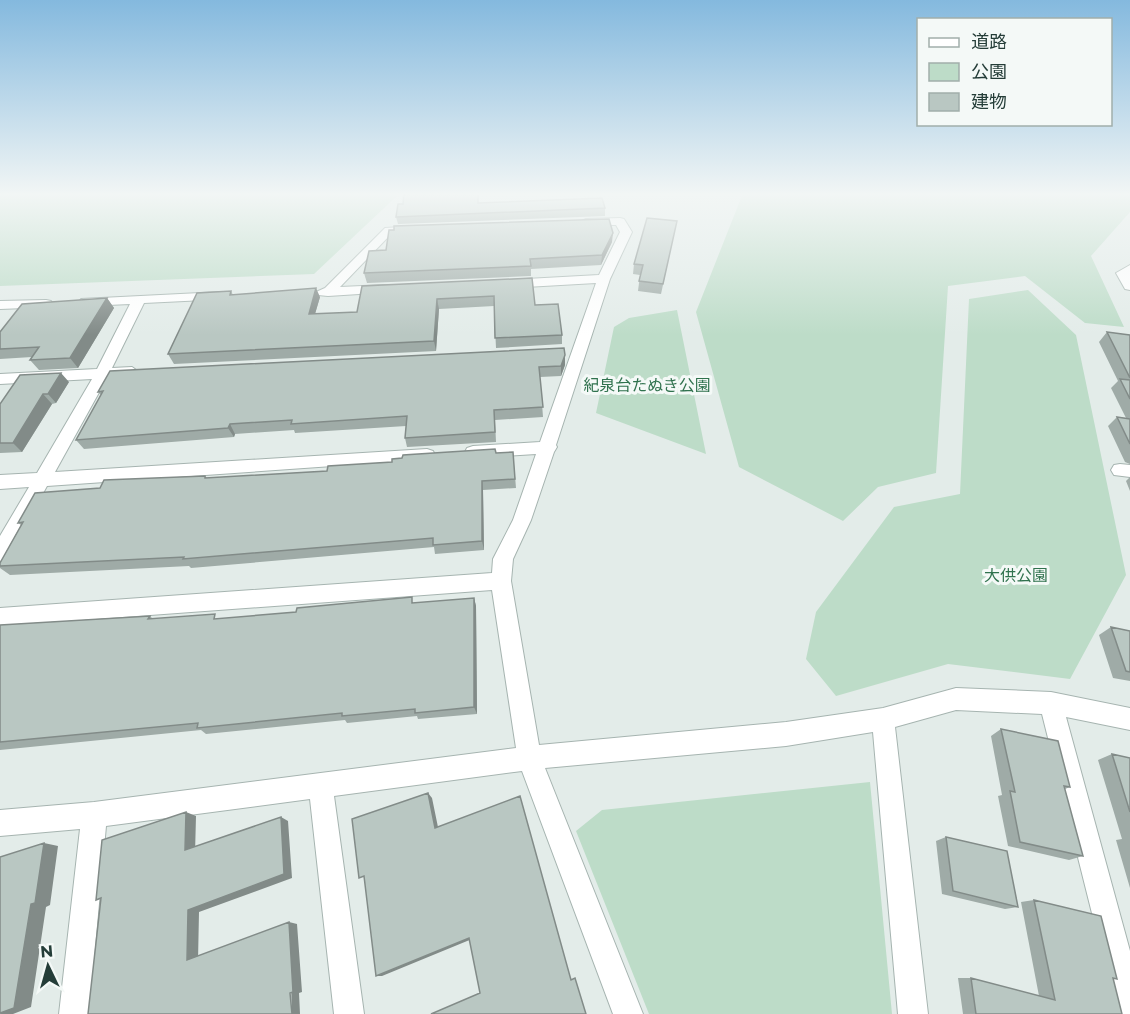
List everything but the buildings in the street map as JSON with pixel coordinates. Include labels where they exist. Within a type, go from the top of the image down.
[{"type":"street","points":[[327,292],[379,240]]},
{"type":"street","points":[[622,240],[574,350],[549,447],[522,520],[504,559],[501,581],[529,758],[628,1014]]},
{"type":"street","points":[[1130,269],[1122,273],[1130,286]]},
{"type":"street","points":[[489,285],[604,279]]},
{"type":"street","points":[[304,293],[397,289]]},
{"type":"street","points":[[0,305],[233,296]]},
{"type":"street","points":[[0,553],[102,374],[139,300]]},
{"type":"street","points":[[0,379],[150,371]]},
{"type":"street","points":[[0,482],[549,447]]},
{"type":"street","points":[[0,616],[501,581]]},
{"type":"street","points":[[0,823],[94,815],[529,758],[786,734],[883,719],[956,699],[1051,703],[1130,719]]},
{"type":"street","points":[[1051,703],[1130,1005]]},
{"type":"street","points":[[883,719],[913,1014]]},
{"type":"street","points":[[321,786],[349,1014]]},
{"type":"street","points":[[74,1014],[94,815]]},
{"type":"green space","points":[[0,240],[350,240],[314,274],[0,286]]},
{"type":"green space","points":[[724,240],[1105,240],[1091,256],[1124,327],[1085,323],[1025,276],[948,286],[936,473],[878,487],[843,521],[739,467],[696,312]]},
{"type":"green space","name":"大供公園","points":[[1028,290],[1076,335],[1126,575],[1070,679],[948,664],[836,696],[806,659],[816,612],[894,507],[960,494],[969,299]]},
{"type":"green space","name":"紀泉台たぬき公園","points":[[677,310],[706,454],[596,413],[614,327],[629,318]]},
{"type":"green space","points":[[870,782],[892,1014],[649,1014],[576,831],[602,810]]}]
